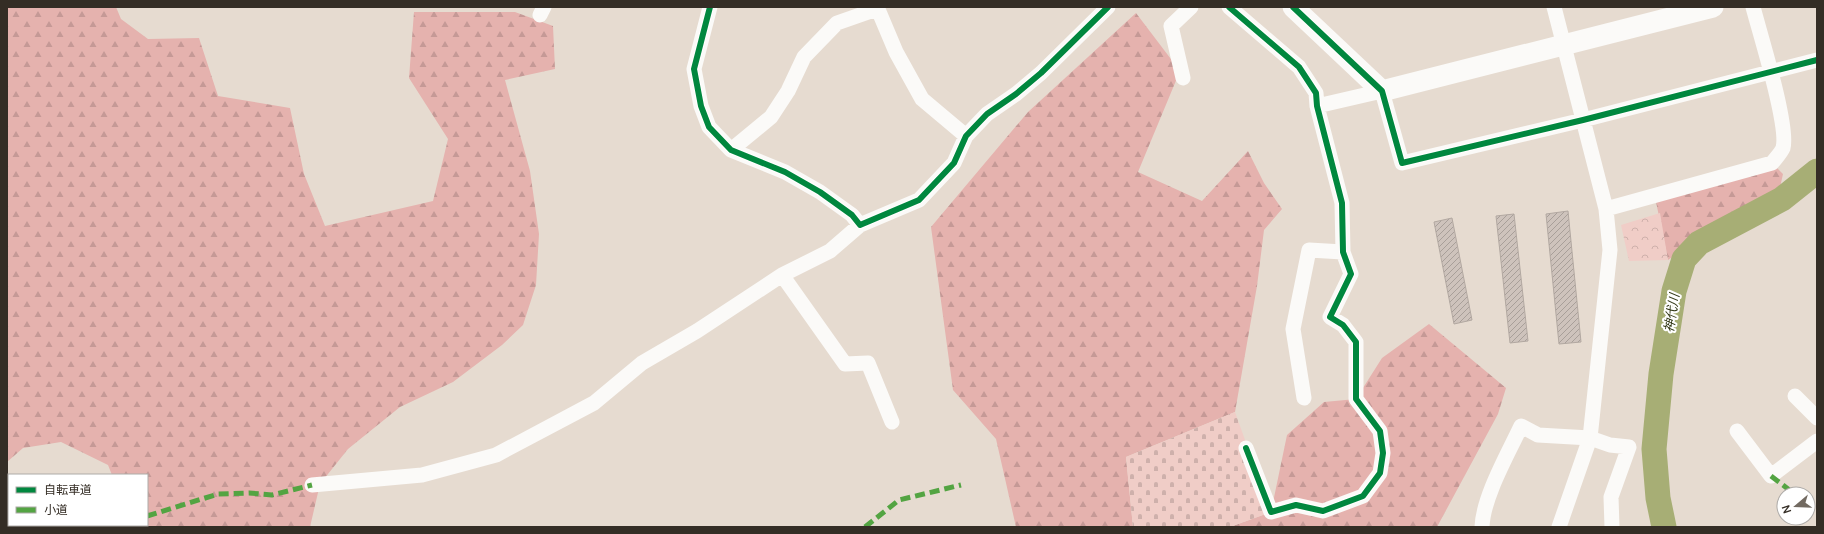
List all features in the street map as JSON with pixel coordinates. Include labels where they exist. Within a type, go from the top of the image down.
[{"type":"street","points":[[710,7],[694,69],[701,106],[709,127],[731,150],[784,172],[820,192],[852,215],[860,225]]},
{"type":"street","points":[[312,485],[422,474],[496,455],[594,403],[642,363],[697,332],[782,275],[830,251],[860,225],[919,200],[954,163],[966,136],[987,114],[1016,94],[1041,73],[1108,7]]},
{"type":"street","points":[[1183,78],[1171,26],[1191,7]]},
{"type":"street","points":[[1229,7],[1299,67],[1316,93],[1317,106],[1342,203],[1343,252],[1351,274],[1330,317],[1343,325],[1356,342],[1356,399],[1380,431],[1383,453],[1380,473],[1363,496],[1323,511],[1296,505],[1271,512],[1246,448]]},
{"type":"street","points":[[1293,7],[1382,91],[1402,163],[1583,120],[1817,60]]},
{"type":"street","points":[[1554,7],[1606,209],[1610,250],[1590,438],[1559,527]]},
{"type":"street","points":[[1317,106],[1382,91],[1713,7]]},
{"type":"street","points":[[1606,209],[1772,163],[1782,149],[1784,139],[1781,117],[1753,7]]},
{"type":"street","points":[[731,150],[771,117],[788,91],[804,57],[837,23],[877,8],[896,52],[922,100],[966,136]]},
{"type":"street","points":[[1304,398],[1293,329],[1309,250],[1343,252]]},
{"type":"street","points":[[782,275],[845,364],[868,363],[892,422]]},
{"type":"street","points":[[1795,396],[1817,418]]},
{"type":"street","points":[[1482,527],[1492,492],[1521,426],[1538,435],[1590,438],[1610,445],[1629,447],[1611,498],[1612,527]]},
{"type":"street","points":[[1737,430],[1771,476],[1817,441]]},
{"type":"green space","points":[[7,7],[116,7],[121,19],[148,39],[199,38],[218,96],[290,108],[304,174],[325,226],[433,201],[448,139],[409,78],[414,12],[515,12],[553,26],[555,69],[505,80],[530,171],[539,234],[536,285],[523,325],[502,345],[453,382],[400,407],[348,449],[320,484],[310,527],[133,527],[148,526],[148,474],[112,474],[108,465],[61,442],[23,448],[7,462]]},
{"type":"green space","points":[[1136,13],[1180,71],[1138,172],[1202,201],[1248,151],[1264,183],[1282,209],[1264,230],[1257,286],[1235,412],[1126,457],[1133,527],[1016,527],[996,439],[953,390],[931,227],[1028,112]]},
{"type":"green space","points":[[1772,163],[1783,174],[1779,192],[1765,210],[1692,244],[1668,260],[1655,197]]},
{"type":"green space","points":[[1660,213],[1668,260],[1629,261],[1621,225]]},
{"type":"green space","points":[[1429,324],[1506,388],[1498,414],[1437,527],[1230,527],[1271,512],[1287,435],[1324,402],[1356,399],[1382,358]]},
{"type":"green space","points":[[1235,412],[1271,512],[1230,527],[1133,527],[1126,457]]},
{"type":"building","points":[[1568,211],[1581,342],[1559,344],[1546,214]]},
{"type":"building","points":[[1514,214],[1528,341],[1510,343],[1496,216]]},
{"type":"building","points":[[1452,218],[1472,320],[1454,324],[1434,222]]},
{"type":"waterway","name":"神代川","points":[[1664,527],[1658,498],[1654,449],[1661,374],[1674,291],[1684,259],[1699,243],[1782,199],[1817,171]]},
{"type":"marked path","points":[[1771,476],[1784,486]]},
{"type":"marked path","points":[[148,516],[218,494],[249,493],[272,495],[312,485]]},
{"type":"marked path","points":[[865,527],[899,500],[961,485]]},
{"type":"cycle path","points":[[710,7],[694,69],[701,106],[709,127],[731,150],[785,172],[820,192],[852,215],[860,225],[919,200],[954,163],[966,136],[987,114],[1016,94],[1041,73],[1108,7]]},
{"type":"cycle path","points":[[1229,7],[1299,67],[1316,93],[1317,106],[1342,203],[1343,252],[1351,274],[1330,317],[1343,325],[1356,342],[1356,399],[1380,431],[1383,453],[1380,473],[1363,496],[1323,511],[1296,505],[1271,512],[1246,448]]},
{"type":"cycle path","points":[[1293,7],[1382,91],[1402,163],[1583,120],[1817,60]]}]
